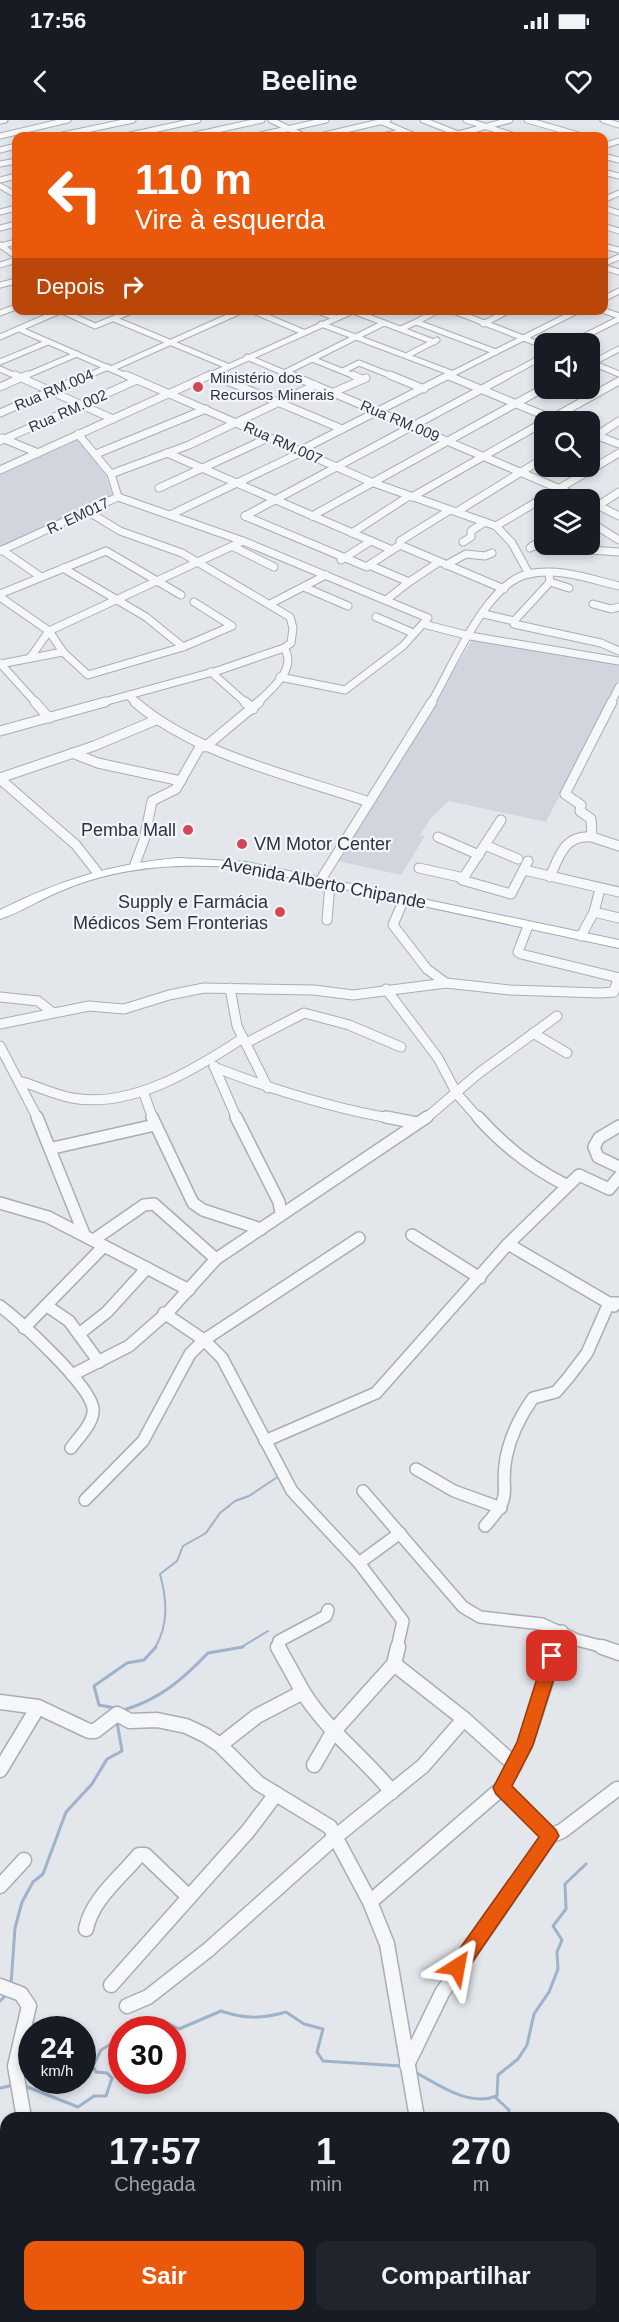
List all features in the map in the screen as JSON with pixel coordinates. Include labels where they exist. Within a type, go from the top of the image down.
[{"type":"main road","name":"Avenida Alberto Chipande","points":[[0,915],[47,891],[97,872],[135,864],[191,860],[218,861],[619,944]]},
{"type":"street","points":[[0,121],[4,120]]},
{"type":"street","points":[[16,132],[68,120]]},
{"type":"street","points":[[77,132],[133,120]]},
{"type":"street","points":[[174,120],[198,132]]},
{"type":"street","points":[[144,132],[198,120]]},
{"type":"street","points":[[216,132],[262,120]]},
{"type":"street","points":[[271,120],[295,132]]},
{"type":"street","points":[[274,132],[326,120]]},
{"type":"street","points":[[336,132],[388,120]]},
{"type":"street","points":[[423,120],[454,132]]},
{"type":"street","points":[[466,120],[500,132]]},
{"type":"street","points":[[472,132],[510,120]]},
{"type":"street","points":[[527,120],[568,132]]},
{"type":"street","points":[[603,120],[619,125]]},
{"type":"street","points":[[379,121],[401,132]]},
{"type":"street","points":[[0,337],[52,315]]},
{"type":"street","points":[[70,315],[95,326],[123,315]]},
{"type":"street","name":"Rua RM.004","points":[[0,413],[231,315]]},
{"type":"street","points":[[263,315],[303,332]]},
{"type":"street","points":[[328,315],[336,318]]},
{"type":"street","points":[[0,470],[343,315]]},
{"type":"street","points":[[363,315],[434,342]]},
{"type":"street","points":[[401,329],[430,315]]},
{"type":"street","points":[[462,315],[534,342]]},
{"type":"street","points":[[483,324],[500,315]]},
{"type":"street","points":[[170,515],[300,452],[569,315]]},
{"type":"street","points":[[589,333],[619,317]]},
{"type":"street","points":[[114,319],[227,366]]},
{"type":"street","points":[[417,322],[496,352]]},
{"type":"street","points":[[286,372],[384,323]]},
{"type":"street","points":[[321,324],[408,355],[534,414]]},
{"type":"street","name":"Rua RM.007","points":[[19,329],[370,482],[496,526]]},
{"type":"street","points":[[408,355],[450,334]]},
{"type":"street","points":[[0,362],[48,342]]},
{"type":"street","points":[[600,358],[619,349]]},
{"type":"street","points":[[0,387],[77,354]]},
{"type":"street","name":"Rua RM.009","points":[[247,357],[557,488]]},
{"type":"street","points":[[312,359],[362,379]]},
{"type":"street","points":[[409,582],[369,566],[341,560],[245,516],[334,466],[534,361]]},
{"type":"street","points":[[342,371],[360,363],[424,389]]},
{"type":"street","points":[[600,367],[619,374]]},
{"type":"street","points":[[0,369],[78,406],[112,419]]},
{"type":"street","points":[[334,392],[379,371]]},
{"type":"street","points":[[210,374],[342,429]]},
{"type":"street","name":"Rua RM.002","points":[[1,439],[137,380]]},
{"type":"street","points":[[565,411],[619,381]]},
{"type":"street","points":[[111,474],[239,423],[315,385]]},
{"type":"street","points":[[312,516],[534,394]]},
{"type":"street","points":[[96,454],[206,409]]},
{"type":"street","points":[[600,430],[619,421]]},
{"type":"street","points":[[352,533],[410,496],[534,428]]},
{"type":"street","name":"R. EM017","points":[[1,551],[118,497],[111,474],[78,434]]},
{"type":"street","points":[[600,437],[619,444]]},
{"type":"street","points":[[159,488],[268,438]]},
{"type":"street","points":[[1,439],[38,453]]},
{"type":"street","points":[[167,453],[392,550]]},
{"type":"street","points":[[529,574],[520,555],[496,526],[619,453]]},
{"type":"street","points":[[369,566],[400,545],[400,541],[534,464]]},
{"type":"street","points":[[600,505],[619,492]]},
{"type":"street","points":[[118,497],[243,541],[428,616],[423,624],[389,657],[345,690],[280,677]]},
{"type":"street","name":"Rua RM.009","points":[[600,507],[619,516]]},
{"type":"street","points":[[0,731],[211,672],[284,648],[291,643],[293,628],[290,617],[270,604],[198,562],[166,546],[120,531],[89,512]]},
{"type":"street","points":[[463,542],[471,537],[471,531],[485,522]]},
{"type":"street","points":[[600,529],[619,540]]},
{"type":"street","points":[[609,535],[619,529]]},
{"type":"street","points":[[30,658],[43,643],[49,631],[243,541]]},
{"type":"street","points":[[341,560],[371,541]]},
{"type":"street","points":[[400,545],[504,588]]},
{"type":"street","points":[[520,555],[532,546],[619,552]]},
{"type":"street","points":[[234,547],[274,567]]},
{"type":"street","points":[[1,551],[41,577]]},
{"type":"street","points":[[182,595],[106,551],[41,577],[1,598],[49,631],[63,652],[88,675],[183,647],[232,626],[194,602]]},
{"type":"street","points":[[386,600],[409,582],[442,563],[466,554],[485,556],[492,553]]},
{"type":"street","points":[[63,568],[146,617],[183,647]]},
{"type":"street","points":[[327,920],[325,883],[369,802],[484,614],[511,581],[529,574],[550,578],[569,588]]},
{"type":"street","points":[[514,621],[550,578],[570,574],[619,585]]},
{"type":"street","points":[[270,604],[326,575]]},
{"type":"street","points":[[304,587],[348,606]]},
{"type":"street","points":[[593,603],[611,609],[619,607]]},
{"type":"street","points":[[484,614],[514,621],[514,624],[525,627],[601,643],[619,651]]},
{"type":"street","points":[[376,617],[413,633]]},
{"type":"street","points":[[423,624],[470,636],[619,661]]},
{"type":"street","points":[[135,864],[144,840],[152,801],[176,789],[203,746],[253,709],[289,663],[289,656],[284,648]]},
{"type":"street","points":[[0,663],[63,652]]},
{"type":"street","points":[[0,663],[49,718]]},
{"type":"street","points":[[211,672],[253,709]]},
{"type":"street","points":[[592,837],[591,819],[580,811],[581,805],[566,794],[619,687]]},
{"type":"street","points":[[129,696],[156,720],[203,746],[369,802]]},
{"type":"street","points":[[97,872],[92,863],[53,824],[0,778],[156,720]]},
{"type":"street","points":[[72,753],[98,763],[181,781]]},
{"type":"street","points":[[464,878],[501,820]]},
{"type":"street","points":[[550,877],[568,840],[578,836],[592,837],[619,846]]},
{"type":"street","points":[[438,837],[478,855]]},
{"type":"street","points":[[485,845],[550,877],[619,892]]},
{"type":"street","points":[[464,878],[462,880],[512,894],[523,863]]},
{"type":"street","points":[[419,868],[464,878]]},
{"type":"street","points":[[581,936],[594,912],[600,889]]},
{"type":"street","points":[[404,899],[393,925],[427,969],[446,983]]},
{"type":"street","points":[[594,912],[619,918]]},
{"type":"street","points":[[0,1024],[88,1006],[124,1009],[204,988],[314,990],[353,995],[446,983],[510,990],[614,992],[618,978],[520,954],[518,952],[528,926]]},
{"type":"street","points":[[231,988],[231,1008],[255,1069],[268,1088]]},
{"type":"street","points":[[386,989],[438,1058],[457,1094],[497,1139],[513,1152],[566,1185]]},
{"type":"street","points":[[0,997],[38,1001],[52,1012]]},
{"type":"street","points":[[23,1082],[72,1098],[98,1099],[143,1091],[213,1063],[245,1040],[304,1013],[349,1024],[401,1047]]},
{"type":"street","points":[[72,1375],[99,1362],[142,1335],[189,1290],[216,1259],[417,1123],[457,1094],[479,1073],[557,1016]]},
{"type":"street","points":[[533,1033],[567,1053]]},
{"type":"street","points":[[1,1047],[23,1082],[53,1148],[63,1186],[84,1234]]},
{"type":"street","points":[[213,1063],[268,1088],[344,1110],[417,1123]]},
{"type":"street","points":[[213,1063],[281,1213]]},
{"type":"street","points":[[143,1091],[155,1125],[193,1203],[203,1210],[261,1228]]},
{"type":"street","points":[[53,1148],[155,1125]]},
{"type":"street","points":[[619,1126],[599,1138],[594,1147],[598,1157],[619,1167]]},
{"type":"street","points":[[265,1441],[315,1417],[351,1405],[376,1393],[508,1244],[566,1185],[579,1175],[609,1189],[619,1177]]},
{"type":"street","points":[[0,1203],[24,1208],[84,1234],[189,1290]]},
{"type":"street","points":[[24,1328],[47,1306],[99,1243],[144,1204],[154,1204],[216,1259]]},
{"type":"street","points":[[412,1235],[480,1278]]},
{"type":"street","points":[[85,1500],[143,1441],[185,1362],[204,1340],[359,1238]]},
{"type":"street","points":[[485,1526],[501,1508],[506,1497],[508,1446],[521,1415],[530,1401],[537,1396],[556,1392],[587,1353],[616,1305],[508,1244]]},
{"type":"street","points":[[79,1334],[102,1319],[109,1307],[147,1268]]},
{"type":"street","points":[[0,1306],[16,1317],[24,1328],[72,1375],[90,1399],[93,1409],[88,1424],[71,1448]]},
{"type":"street","points":[[47,1306],[69,1321],[99,1362]]},
{"type":"street","points":[[165,1313],[204,1340],[222,1358],[292,1491],[358,1563],[403,1621],[394,1664],[333,1732],[314,1765]]},
{"type":"street","points":[[416,1469],[454,1491],[501,1508]]},
{"type":"street","points":[[363,1491],[463,1607],[478,1617],[491,1622],[533,1623],[562,1631],[580,1641],[619,1653]]},
{"type":"street","points":[[358,1563],[400,1533]]},
{"type":"street","points":[[328,1610],[326,1616],[279,1641],[278,1645],[319,1718],[376,1772],[392,1792]]},
{"type":"street","points":[[370,1902],[502,1788],[515,1765],[562,1631]]},
{"type":"street","points":[[394,1664],[464,1719],[515,1765]]},
{"type":"street","points":[[220,1745],[257,1716],[303,1692]]},
{"type":"street","points":[[0,1702],[38,1707],[89,1731],[95,1731],[117,1714],[130,1721],[157,1720],[186,1726],[220,1745],[258,1783],[321,1819],[330,1827],[370,1902],[387,1944],[416,2112]]},
{"type":"street","points":[[0,1770],[38,1707]]},
{"type":"street","points":[[127,2006],[148,1997],[182,1972],[334,1838],[423,1766],[464,1719]]},
{"type":"street","points":[[502,1788],[550,1836]]},
{"type":"street","points":[[407,2066],[457,1967],[550,1836],[562,1831],[616,1789]]},
{"type":"street","points":[[111,1985],[248,1832],[276,1794]]},
{"type":"street","points":[[86,1929],[86,1919],[139,1855],[145,1855],[189,1897]]},
{"type":"street","points":[[0,1886],[24,1860]]},
{"type":"street","points":[[0,1986],[21,1994],[29,2006],[28,2023],[18,2048],[14,2079],[22,2112]]},
{"type":"shaded area","points":[[76,437],[106,476],[113,498],[0,549],[0,471]]},
{"type":"shaded area","points":[[474,637],[619,664],[619,680],[546,822],[449,801],[431,818],[420,835],[425,836],[401,875],[338,861]]},
{"type":"waterway","points":[[155,1648],[165,1621],[164,1593],[160,1574],[177,1561],[183,1546],[206,1533],[220,1513],[235,1501],[249,1496],[276,1478]]},
{"type":"waterway","points":[[241,1647],[268,1631]]},
{"type":"waterway","points":[[115,1708],[99,1705],[94,1686],[127,1663],[144,1660],[156,1647]]},
{"type":"waterway","points":[[124,1710],[137,1706],[170,1688],[208,1653],[241,1647]]},
{"type":"waterway","points":[[11,1984],[15,1928],[22,1902],[33,1882],[43,1874],[66,1812],[92,1784],[107,1759],[122,1751],[117,1722]]},
{"type":"waterway","points":[[415,2072],[465,2097],[486,2099],[497,2096],[498,2075],[518,2059],[527,2045],[534,2014],[549,1992],[558,1969],[557,1952],[562,1940],[553,1926],[566,1909],[565,1884],[586,1864]]},
{"type":"waterway","points":[[0,2001],[6,1995]]},
{"type":"waterway","points":[[186,2026],[221,2011],[237,2016],[253,2017],[286,2012],[304,2024],[323,2029],[317,2052],[323,2061],[401,2066]]},
{"type":"waterway","points":[[96,2060],[101,2050],[108,2046]]},
{"type":"waterway","points":[[96,2072],[108,2074]]},
{"type":"waterway","points":[[0,2088],[14,2085]]},
{"type":"waterway","points":[[45,2094],[78,2107],[94,2096],[106,2096],[108,2090]]},
{"type":"waterway","points":[[495,2097],[509,2112]]},
{"type":"place","name":"Ministério dos Recursos Minerais","points":[[198,387]]},
{"type":"place","name":"Pemba Mall","points":[[188,830]]},
{"type":"place","name":"VM Motor Center","points":[[242,844]]},
{"type":"place","name":"Supply e Farmácia Médicos Sem Fronterias","points":[[280,912]]},
{"type":"route","points":[[457,1967],[550,1836],[502,1788],[525,1745],[552,1656]]}]
